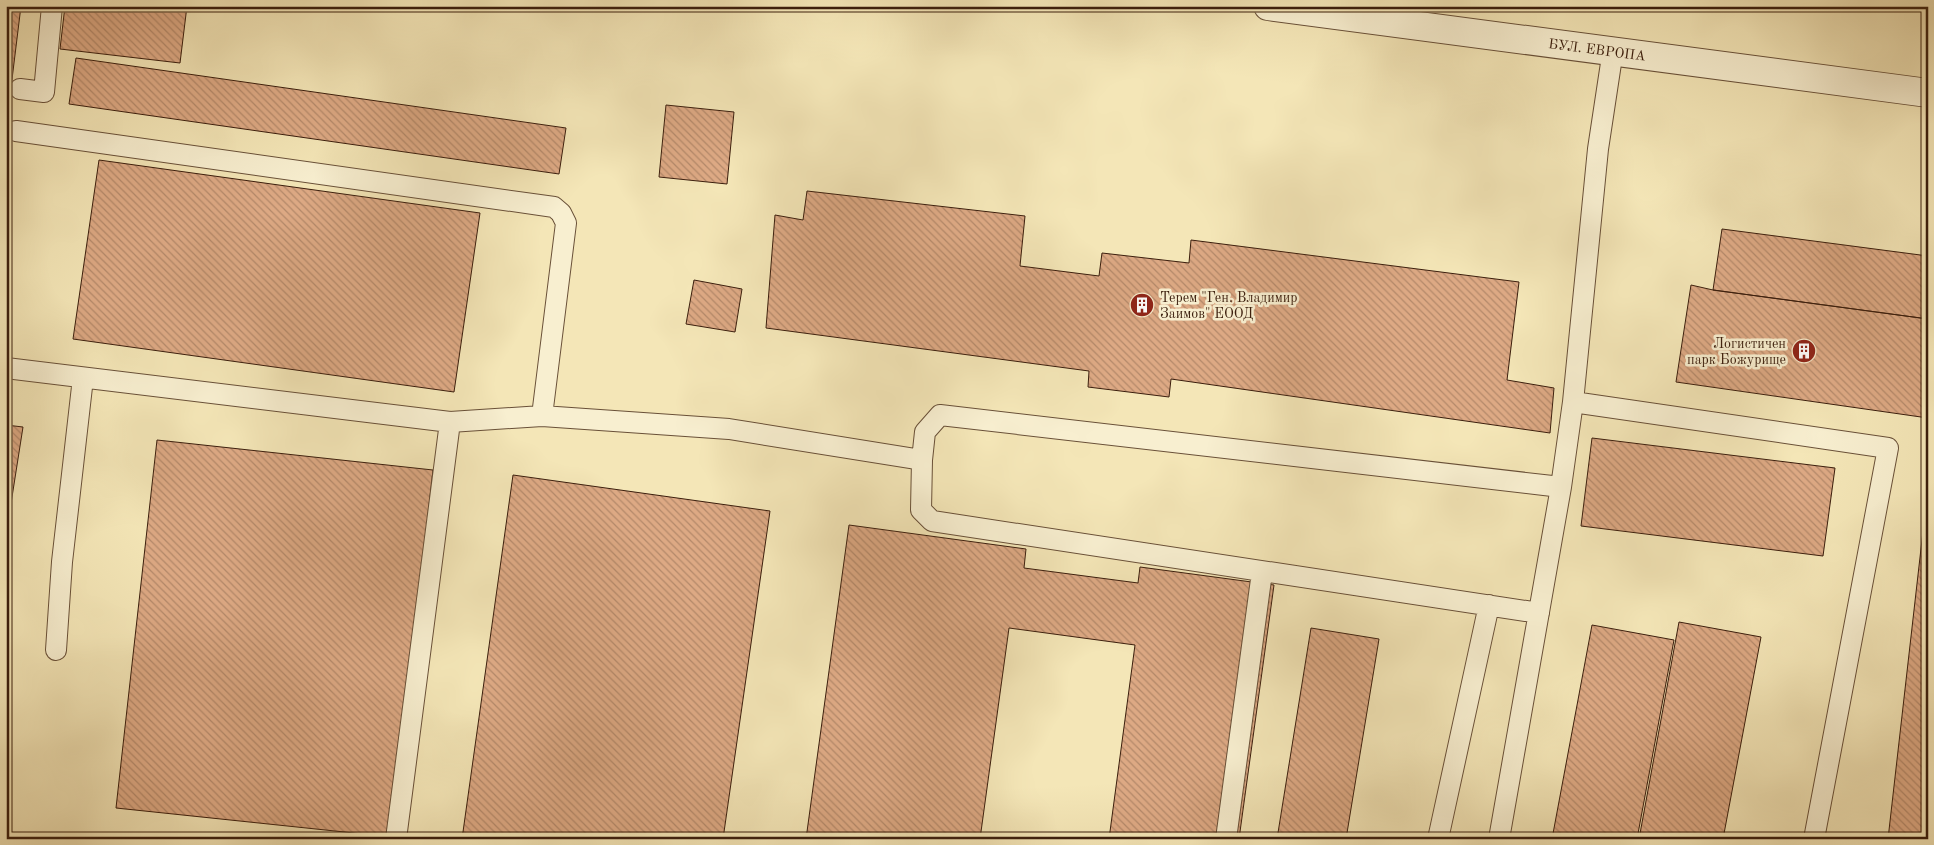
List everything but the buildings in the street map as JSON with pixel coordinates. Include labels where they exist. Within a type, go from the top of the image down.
[{"type":"street","name":"БУЛ. ЕВРОПА","points":[[1268,6],[1614,50],[1928,93]]},
{"type":"lane","points":[[20,89],[44,92],[52,6]]},
{"type":"lane","points":[[1499,839],[1561,487],[1572,402],[1598,150],[1614,50]]},
{"type":"lane","points":[[16,131],[554,207],[561,212],[566,223],[542,416]]},
{"type":"lane","points":[[6,368],[450,422],[542,416],[729,430],[922,460]]},
{"type":"lane","points":[[56,650],[62,562],[83,378]]},
{"type":"lane","points":[[1572,402],[1888,448],[1814,839]]},
{"type":"lane","points":[[1539,612],[1262,572],[932,520],[921,510],[922,460],[925,432],[940,415],[1561,487]]},
{"type":"lane","points":[[396,839],[450,422]]},
{"type":"lane","points":[[1226,839],[1262,572]]},
{"type":"lane","points":[[1438,839],[1489,605]]},
{"type":"place","name":"Терем \"Ген. Владимир Заимов\" ЕООД","points":[[1142,305]]},
{"type":"place","name":"Логистичен парк Божурище","points":[[1804,351]]}]
